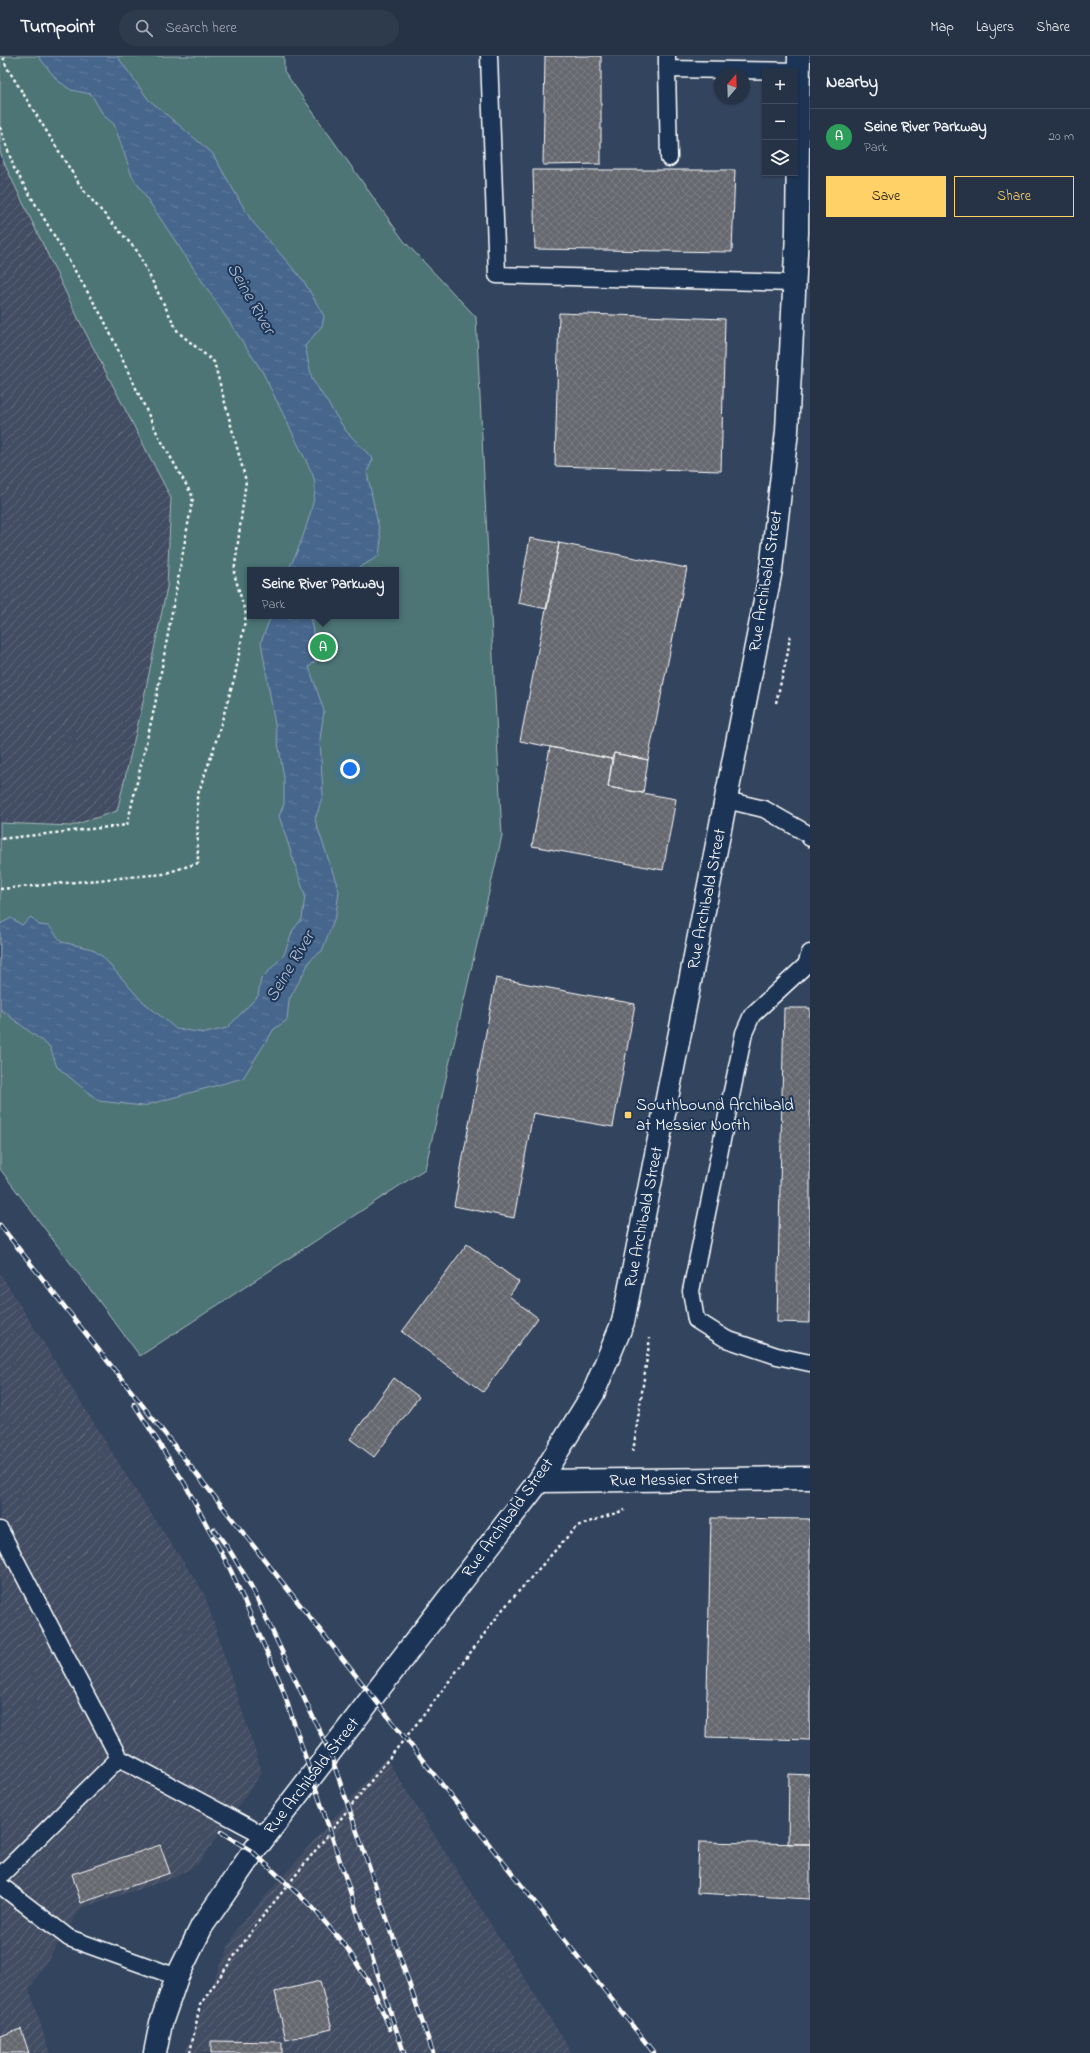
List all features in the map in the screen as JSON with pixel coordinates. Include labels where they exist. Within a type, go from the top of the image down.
[{"type":"main road","name":"Rue Archibald Street","points":[[155,2053],[161,2023],[177,1976],[202,1926],[265,1836],[539,1481],[594,1394],[623,1322],[771,570],[787,431],[797,233],[799,63]]},
{"type":"main road","name":"Rue Messier Street","points":[[539,1481],[810,1478]]},
{"type":"lane","points":[[489,56],[497,275],[794,283]]},
{"type":"lane","points":[[669,158],[667,63],[799,63]]},
{"type":"lane","points":[[726,800],[764,809],[808,834],[810,838]]},
{"type":"lane","points":[[810,953],[806,965],[752,1015],[744,1033],[691,1291],[696,1320],[726,1339],[777,1356],[810,1363]]},
{"type":"lane","points":[[0,1530],[119,1758],[265,1836]]},
{"type":"lane","points":[[0,1876],[119,1758]]},
{"type":"lane","points":[[0,1885],[68,1938],[177,1976]]},
{"type":"path","points":[[0,889],[163,874],[198,863],[197,797],[213,751],[235,676],[246,615],[234,573],[246,481],[214,362],[178,332],[137,251],[83,190],[6,66],[3,56]]},
{"type":"path","points":[[0,127],[14,168],[103,318],[157,434],[192,497],[155,705],[127,824],[0,839]]},
{"type":"path","points":[[190,2053],[200,2005],[254,1927],[426,1712],[503,1609],[577,1526],[628,1509]]},
{"type":"shaded area","points":[[0,151],[5,165],[78,318],[171,498],[167,587],[142,707],[117,811],[71,826],[0,823]]},
{"type":"shaded area","points":[[0,1273],[140,1497],[204,1593],[262,1772],[198,1864],[171,1879],[81,1908],[29,1989],[50,2053],[0,2053]]},
{"type":"shaded area","points":[[386,1758],[572,2053],[185,2053],[214,1978],[237,1929]]},
{"type":"green space","points":[[0,56],[284,56],[284,71],[404,241],[476,317],[502,836],[425,1169],[140,1356],[0,1169],[0,823],[71,826],[117,811],[142,707],[167,587],[171,498],[78,318],[5,165],[0,151]]},
{"type":"water","name":"Seine River","points":[[38,56],[117,56],[148,99],[212,153],[251,220],[303,280],[324,316],[322,326],[305,346],[312,379],[346,431],[373,459],[367,472],[381,539],[379,556],[360,567],[289,567],[300,544],[309,518],[315,488],[313,475],[262,371],[132,176],[114,124],[104,116],[91,94],[71,90],[57,80]]},
{"type":"water","name":"Seine River","points":[[270,619],[311,619],[318,658],[309,667],[324,711],[320,739],[323,795],[315,820],[339,891],[336,914],[322,951],[311,959],[289,1000],[287,1020],[274,1029],[243,1078],[143,1106],[99,1101],[57,1067],[50,1047],[0,1009],[0,924],[11,918],[22,925],[31,917],[39,925],[49,926],[62,942],[92,949],[103,957],[140,999],[176,1029],[206,1033],[227,1028],[258,996],[261,979],[284,955],[293,930],[302,919],[305,895],[279,816],[284,804],[284,778],[261,642]]},
{"type":"building","points":[[545,56],[601,56],[601,164],[543,165]]},
{"type":"building","points":[[533,170],[735,170],[732,252],[535,249]]},
{"type":"building","points":[[559,313],[725,319],[721,471],[555,466]]},
{"type":"building","points":[[530,538],[559,543],[547,609],[518,603]]},
{"type":"building","points":[[559,543],[687,568],[648,760],[614,753],[612,759],[520,741]]},
{"type":"building","points":[[550,747],[612,759],[608,787],[676,799],[663,870],[532,846]]},
{"type":"building","points":[[614,753],[648,760],[643,793],[608,787]]},
{"type":"building","points":[[496,978],[635,1004],[613,1127],[533,1113],[514,1218],[454,1206]]},
{"type":"building","points":[[784,1008],[810,1008],[810,1323],[777,1322]]},
{"type":"building","points":[[467,1244],[519,1282],[509,1296],[538,1318],[483,1392],[402,1332]]},
{"type":"building","points":[[394,1378],[419,1397],[374,1457],[350,1439]]},
{"type":"building","points":[[711,1518],[810,1519],[810,1740],[706,1737]]},
{"type":"building","points":[[789,1774],[810,1775],[810,1844],[788,1844]]},
{"type":"building","points":[[699,1842],[810,1844],[810,1899],[697,1893]]},
{"type":"building","points":[[160,1845],[170,1873],[81,1903],[72,1874]]},
{"type":"building","points":[[320,1981],[332,2029],[286,2040],[275,1992]]},
{"type":"building","points":[[21,2029],[29,2053],[0,2053],[0,2036]]},
{"type":"building","points":[[211,2041],[282,2042],[282,2053],[211,2053]]},
{"type":"railway","points":[[0,1225],[654,2053]]},
{"type":"railway","points":[[134,1404],[185,1484],[231,1571],[281,1684],[404,2053]]},
{"type":"railway","points":[[214,1529],[230,1551],[251,1586],[330,1753],[433,2053]]},
{"type":"railway","points":[[221,1832],[253,1852],[313,1908],[347,1948],[373,1989],[390,2029]]},
{"type":"place","name":"Seine River Parkway","points":[[323,647]]},
{"type":"place","name":"Southbound Archibald at Messier North","points":[[628,1115]]}]
